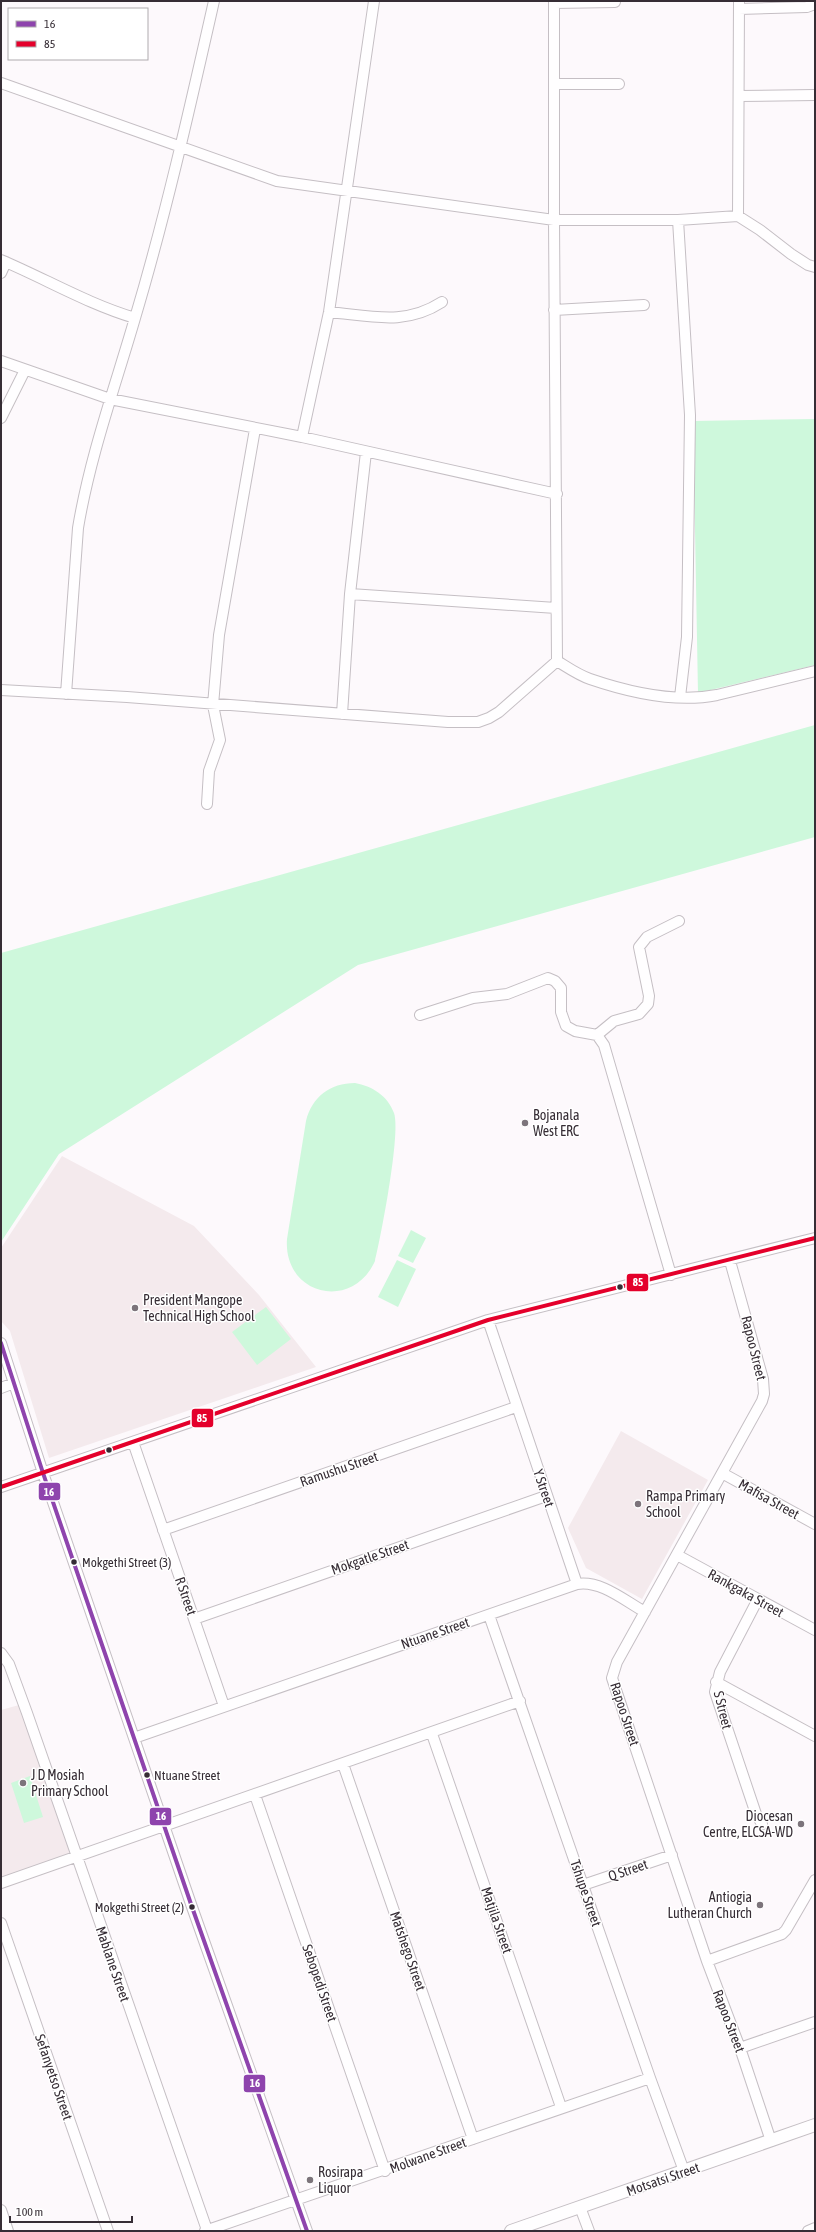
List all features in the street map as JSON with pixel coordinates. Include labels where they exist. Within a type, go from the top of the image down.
[{"type":"street","points":[[66,694],[78,528],[81,507],[110,399],[135,318],[181,147],[214,1]]},
{"type":"street","points":[[302,437],[329,312],[348,191],[374,1]]},
{"type":"street","points":[[1,690],[478,722],[499,712],[557,661],[557,494],[554,310],[554,2],[616,2]]},
{"type":"street","points":[[738,216],[739,5],[807,7],[815,4]]},
{"type":"street","points":[[1,82],[278,181],[554,220],[678,220],[738,216],[772,238],[791,254],[808,265],[815,267]]},
{"type":"street","points":[[554,84],[619,84]]},
{"type":"street","points":[[739,96],[815,95]]},
{"type":"street","points":[[678,220],[690,415],[687,637],[680,697]]},
{"type":"street","points":[[1,272],[3,261],[108,310],[135,318]]},
{"type":"street","points":[[329,312],[398,318],[420,314],[442,302]]},
{"type":"street","points":[[554,310],[644,305]]},
{"type":"street","points":[[1,361],[110,399],[255,429],[302,437],[557,494]]},
{"type":"street","points":[[1,418],[25,370]]},
{"type":"street","points":[[206,804],[209,771],[220,740],[214,705],[219,635],[255,429]]},
{"type":"street","points":[[342,714],[350,594],[366,452]]},
{"type":"street","points":[[350,594],[556,608]]},
{"type":"street","points":[[557,661],[588,678],[646,693],[704,698],[815,671]]},
{"type":"street","points":[[597,1035],[614,1021],[639,1014],[646,1007],[649,996],[639,947],[647,937],[678,921]]},
{"type":"street","points":[[420,1015],[473,998],[507,994],[548,978],[555,981],[561,988],[560,1012],[566,1026],[575,1031],[597,1035],[604,1045],[671,1275]]},
{"type":"street","points":[[1,1487],[488,1320],[730,1261],[815,1238]]},
{"type":"street","name":"Rapoo Street","points":[[730,1261],[763,1379],[764,1394],[617,1662],[612,1678],[707,1960],[740,2048],[771,2141]]},
{"type":"street","name":"Y Street","points":[[488,1320],[546,1496],[577,1584]]},
{"type":"street","points":[[1,1344],[43,1473],[192,1907],[307,2231]]},
{"type":"street","points":[[1,1388],[14,1383]]},
{"type":"street","name":"Ramushu Street","points":[[163,1530],[516,1407]]},
{"type":"street","name":"R Street","points":[[133,1442],[224,1706]]},
{"type":"street","name":"Mafisa Street","points":[[722,1473],[815,1524]]},
{"type":"street","name":"Mokgatle Street","points":[[194,1619],[546,1496]]},
{"type":"street","name":"Rankgaka Street","points":[[677,1555],[815,1630]]},
{"type":"street","points":[[577,1584],[586,1582],[596,1585],[645,1612]]},
{"type":"street","name":"Ntuane Street","points":[[134,1738],[577,1584]]},
{"type":"street","name":"S Street","points":[[758,1599],[720,1672],[716,1682],[715,1692],[756,1814],[762,1824]]},
{"type":"street","name":"Tshupe Street","points":[[489,1615],[650,2078],[684,2171]]},
{"type":"street","name":"Mablane Street","points":[[1,1653],[8,1664],[27,1713],[206,2231]]},
{"type":"street","points":[[716,1682],[815,1736]]},
{"type":"street","points":[[1,1883],[432,1734],[520,1701]]},
{"type":"street","name":"Matjila Street","points":[[432,1734],[561,2107]]},
{"type":"street","name":"Matshego Street","points":[[343,1764],[473,2139]]},
{"type":"street","name":"Sebopedi Street","points":[[255,1795],[385,2170]]},
{"type":"street","name":"Q Street","points":[[583,1885],[672,1855]]},
{"type":"street","points":[[707,1960],[782,1934],[786,1930],[815,1880]]},
{"type":"street","name":"Sefanyetso Street","points":[[1,1924],[108,2231]]},
{"type":"street","points":[[740,2048],[815,2022]]},
{"type":"street","name":"Molwane Street","points":[[206,2231],[385,2170],[561,2107],[650,2078]]},
{"type":"street","name":"Motsatsi Street","points":[[511,2231],[815,2125]]},
{"type":"street","points":[[580,2207],[588,2231]]},
{"type":"street","points":[[1,2210],[8,2231]]},
{"type":"street","points":[[808,2231],[815,2228]]},
{"type":"shaded area","name":"President Mangope Technical High School","points":[[62,1156],[194,1226],[259,1295],[316,1367],[49,1458],[10,1331],[1,1321],[1,1248]]},
{"type":"shaded area","name":"Rampa Primary School","points":[[621,1431],[708,1480],[642,1599],[586,1568],[568,1528]]},
{"type":"shaded area","name":"J D Mosiah Primary School","points":[[19,1705],[71,1855],[1,1879],[1,1710]]},
{"type":"green space","points":[[815,419],[815,665],[698,693],[693,421]]},
{"type":"green space","points":[[815,725],[815,837],[358,965],[59,1154],[1,1242],[1,953]]},
{"type":"green space","points":[[355,1083],[373,1089],[379,1093],[388,1102],[394,1113],[395,1141],[393,1162],[375,1261],[364,1277],[351,1287],[336,1291],[321,1290],[307,1284],[296,1273],[289,1258],[287,1239],[306,1121],[313,1105],[323,1093],[338,1086]]},
{"type":"green space","points":[[411,1230],[426,1238],[413,1263],[398,1256]]},
{"type":"green space","points":[[397,1260],[416,1269],[398,1307],[378,1297]]},
{"type":"green space","points":[[266,1307],[291,1339],[257,1365],[232,1332]]},
{"type":"green space","points":[[30,1776],[43,1817],[24,1823],[11,1783]]},
{"type":"transit line","name":"85","points":[[1,1487],[488,1320],[815,1238]]},
{"type":"transit line","name":"16","points":[[1,1343],[43,1473],[192,1907],[307,2231]]},
{"type":"place","name":"Bojanala West ERC","points":[[525,1123]]},
{"type":"place","name":"President Mangope Technical High School","points":[[135,1308]]},
{"type":"place","name":"Rampa Primary School","points":[[638,1504]]},
{"type":"place","name":"Mokgethi Street (3)","points":[[74,1562]]},
{"type":"place","name":"Ntuane Street","points":[[147,1775]]},
{"type":"place","name":"J D Mosiah Primary School","points":[[23,1783]]},
{"type":"place","name":"Diocesan Centre, ELCSA-WD","points":[[801,1824]]},
{"type":"place","name":"Antiogia Lutheran Church","points":[[760,1905]]},
{"type":"place","name":"Mokgethi Street (2)","points":[[192,1907]]},
{"type":"place","name":"Rosirapa Liquor","points":[[310,2180]]}]
